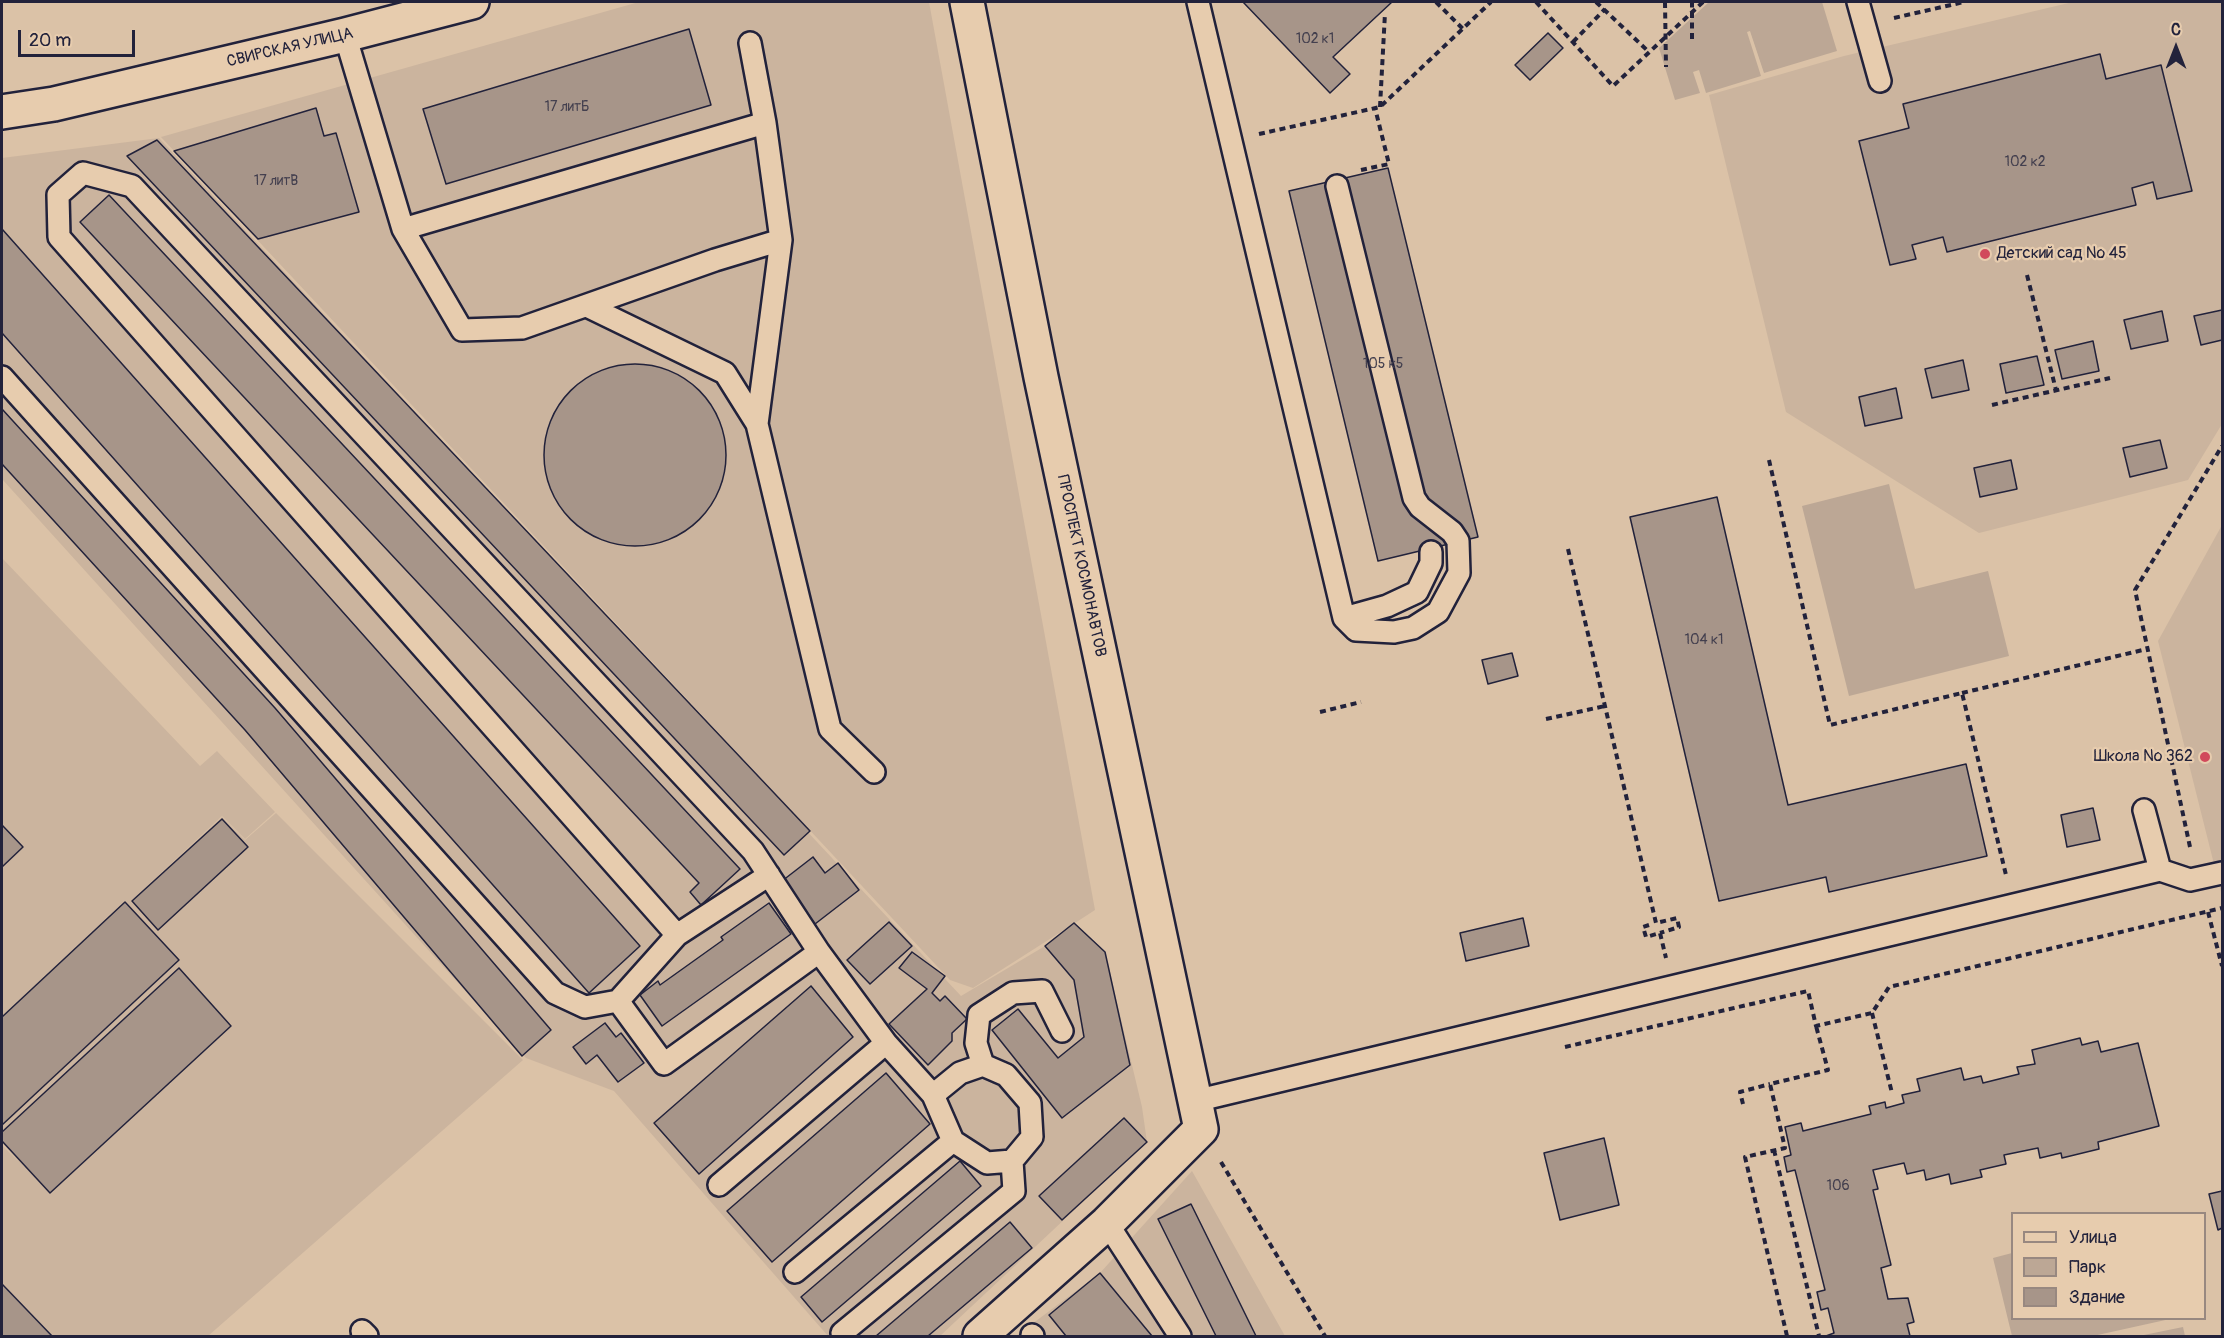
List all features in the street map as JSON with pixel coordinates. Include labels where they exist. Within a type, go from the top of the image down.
[{"type":"street","name":"СВИРСКАЯ УЛИЦА","points":[[2,112],[54,104],[345,35],[472,2]]},
{"type":"street","name":"ПРОСПЕКТ КОСМОНАВТОВ","points":[[967,2],[1041,376],[1198,1115]]},
{"type":"street","points":[[980,1336],[1107,1223],[1198,1115]]},
{"type":"lane","points":[[1198,2],[1344,618],[1356,630],[1394,632],[1413,628],[1438,612],[1459,573],[1458,541],[1452,531],[1420,507],[1414,498],[1337,186]]},
{"type":"lane","points":[[1857,2],[1880,81]]},
{"type":"lane","points":[[345,35],[403,229],[462,330],[522,328],[715,260],[781,240]]},
{"type":"lane","points":[[750,43],[765,123],[781,240],[757,424]]},
{"type":"lane","points":[[403,229],[765,123]]},
{"type":"lane","points":[[677,935],[59,237],[58,195],[83,173],[132,186],[737,834],[769,875],[819,951],[886,1043],[933,1095],[953,1141],[987,1162],[1012,1161]]},
{"type":"lane","points":[[587,306],[725,373],[757,424],[830,729],[874,772]]},
{"type":"lane","points":[[2,377],[555,993],[585,1007],[618,1001],[677,935],[769,875]]},
{"type":"lane","points":[[1344,618],[1387,606],[1417,592],[1429,570],[1431,552]]},
{"type":"lane","points":[[2144,810],[2160,870]]},
{"type":"lane","points":[[1198,1115],[2160,870],[2190,880],[2223,873]]},
{"type":"lane","points":[[618,1001],[664,1064],[819,951]]},
{"type":"lane","points":[[983,1065],[976,1043],[979,1015],[1012,993],[1042,991],[1062,1031]]},
{"type":"lane","points":[[719,1185],[886,1043]]},
{"type":"lane","points":[[842,1333],[1014,1191],[1012,1161],[1032,1137],[1030,1103],[1006,1075],[983,1065],[960,1073],[933,1095]]},
{"type":"lane","points":[[795,1272],[953,1141]]},
{"type":"lane","points":[[1107,1223],[1180,1336]]},
{"type":"path","points":[[1436,2],[1463,29]]},
{"type":"path","points":[[1259,134],[1378,107],[1491,2]]},
{"type":"path","points":[[1536,2],[1613,86],[1703,2]]},
{"type":"path","points":[[1596,2],[1649,52]]},
{"type":"path","points":[[1665,2],[1666,67]]},
{"type":"path","points":[[1692,2],[1692,39]]},
{"type":"path","points":[[1887,20],[1964,2]]},
{"type":"path","points":[[1573,42],[1605,9]]},
{"type":"path","points":[[1378,166],[1389,164],[1378,107],[1385,13]]},
{"type":"path","points":[[2027,275],[2056,390]]},
{"type":"path","points":[[1992,405],[2110,378]]},
{"type":"path","points":[[2223,446],[2135,590],[2197,879],[2223,966]]},
{"type":"path","points":[[1769,460],[1830,725],[2147,649]]},
{"type":"path","points":[[1569,549],[1656,923],[1677,918],[1679,927],[1646,937],[1643,927],[1649,926]]},
{"type":"path","points":[[1962,693],[2007,879]]},
{"type":"path","points":[[1320,712],[1361,702]]},
{"type":"path","points":[[1546,719],[1605,706]]},
{"type":"path","points":[[1816,1026],[1872,1013],[1889,987],[2223,908]]},
{"type":"path","points":[[1660,933],[1667,962]]},
{"type":"path","points":[[1562,1048],[1808,991],[1828,1070],[1740,1092],[1743,1104]]},
{"type":"path","points":[[1872,1013],[1892,1094]]},
{"type":"path","points":[[1770,1084],[1785,1148],[1744,1157],[1787,1336]]},
{"type":"path","points":[[1198,1115],[1325,1336]]},
{"type":"path","points":[[1774,1150],[1819,1336]]},
{"type":"shaded area","points":[[639,2],[929,2],[1095,910],[1075,923],[1105,952],[1142,1107],[1147,1142],[940,1336],[828,1336],[614,1091],[526,1058],[2,479],[2,158],[159,138],[961,996],[1045,946],[1067,928],[973,988],[950,980],[161,137]]},
{"type":"shaded area","name":"Детский сад № 45","points":[[2073,2],[2222,2],[2222,424],[2188,480],[1979,533],[1786,412],[1709,95],[1844,56]]},
{"type":"shaded area","name":"Школа № 362","points":[[2222,525],[2222,891],[2221,892],[2158,641]]},
{"type":"shaded area","points":[[2,558],[200,766],[217,751],[275,812],[245,839],[222,816],[132,900],[222,817],[245,840],[276,813],[523,1060],[208,1336],[2,1336],[2,1145],[19,1162],[2,1143]]},
{"type":"shaded area","points":[[1192,1171],[1285,1336],[1016,1336],[1100,1273]]},
{"type":"green space","points":[[1709,2],[1822,2],[1837,51],[1764,73],[1750,31],[1747,32],[1761,76],[1706,93],[1699,70],[1693,72],[1700,93],[1675,100],[1659,48]]},
{"type":"green space","points":[[1889,484],[1915,589],[1988,571],[2009,656],[1849,696],[1802,506]]},
{"type":"green space","points":[[2011,1253],[2011,1320],[2165,1320],[2093,1336],[2012,1336],[1993,1258]]},
{"type":"green space","points":[[2183,1327],[2185,1336],[2139,1336]]},
{"type":"building","points":[[1243,2],[1392,2],[1333,57],[1350,74],[1330,93]]},
{"type":"building","points":[[689,29],[711,105],[446,184],[423,109]]},
{"type":"building","points":[[1548,33],[1563,48],[1530,80],[1515,65]]},
{"type":"building","points":[[2100,54],[2106,79],[2161,65],[2192,191],[2157,199],[2153,182],[2132,188],[2136,205],[1947,252],[1943,237],[1912,245],[1916,259],[1890,265],[1859,141],[1909,128],[1903,104]]},
{"type":"building","points":[[316,108],[324,136],[336,133],[359,212],[258,239],[174,151]]},
{"type":"building","points":[[157,140],[810,831],[784,855],[127,156]]},
{"type":"building","points":[[1388,168],[1478,537],[1378,561],[1289,191]]},
{"type":"building","points":[[109,195],[740,869],[701,905],[690,892],[699,883],[80,222]]},
{"type":"building","points":[[2,229],[640,946],[589,993],[2,333]]},
{"type":"building","points":[[2222,310],[2222,340],[2201,345],[2194,316]]},
{"type":"building","points":[[2162,311],[2168,341],[2131,349],[2124,320]]},
{"type":"building","points":[[2093,341],[2099,371],[2062,379],[2055,350]]},
{"type":"building","points":[[2037,356],[2044,385],[2006,393],[2000,364]]},
{"type":"building","points":[[1963,360],[1969,390],[1932,398],[1925,369]]},
{"type":"building","points":[[635,364],[653,365],[670,371],[686,379],[700,390],[711,404],[719,420],[725,437],[725,473],[719,490],[711,506],[700,520],[686,531],[670,539],[653,545],[635,546],[617,545],[600,539],[584,531],[570,520],[559,506],[551,490],[545,473],[544,455],[545,437],[551,420],[559,404],[570,390],[584,379],[600,371],[617,365]]},
{"type":"building","points":[[1896,388],[1902,418],[1865,426],[1859,397]]},
{"type":"building","points":[[2,409],[275,708],[551,1030],[522,1056],[245,730],[2,464]]},
{"type":"building","points":[[2160,440],[2167,468],[2130,477],[2123,448]]},
{"type":"building","points":[[2011,460],[2017,489],[1980,497],[1974,468]]},
{"type":"building","points":[[1717,497],[1788,805],[1966,764],[1987,856],[1829,892],[1826,877],[1719,901],[1630,517]]},
{"type":"building","points":[[1512,653],[1518,676],[1488,684],[1482,660]]},
{"type":"building","points":[[2093,808],[2100,840],[2067,847],[2061,815]]},
{"type":"building","points":[[222,819],[248,847],[158,930],[132,901]]},
{"type":"building","points":[[2,825],[23,847],[2,867]]},
{"type":"building","points":[[813,857],[825,873],[838,863],[859,890],[815,924],[782,881]]},
{"type":"building","points":[[125,902],[179,960],[2,1125],[2,1017]]},
{"type":"building","points":[[769,903],[791,934],[662,1026],[640,995],[658,981],[660,985],[723,940],[721,937]]},
{"type":"building","points":[[1523,918],[1529,946],[1466,961],[1460,933]]},
{"type":"building","points":[[889,922],[912,946],[870,984],[847,960]]},
{"type":"building","points":[[1074,923],[1105,952],[1130,1065],[1062,1118],[992,1030],[1018,1009],[1058,1058],[1084,1037],[1074,980],[1045,946]]},
{"type":"building","points":[[912,952],[945,976],[932,993],[940,1001],[945,996],[967,1019],[952,1033],[952,1041],[928,1065],[889,1024],[927,989],[899,968]]},
{"type":"building","points":[[179,968],[231,1026],[50,1193],[2,1141],[2,1132]]},
{"type":"building","points":[[811,986],[853,1037],[699,1174],[654,1123]]},
{"type":"building","points":[[605,1023],[616,1037],[621,1033],[644,1063],[618,1082],[597,1055],[586,1064],[573,1047]]},
{"type":"building","points":[[2080,1038],[2082,1045],[2098,1041],[2101,1052],[2138,1043],[2159,1126],[2098,1142],[2099,1149],[2062,1158],[2061,1153],[2040,1158],[2038,1148],[2004,1155],[2006,1164],[1980,1170],[1982,1177],[1951,1184],[1949,1174],[1926,1180],[1924,1170],[1907,1174],[1904,1163],[1873,1170],[1878,1189],[1873,1190],[1891,1265],[1881,1268],[1888,1299],[1908,1298],[1914,1322],[1907,1324],[1910,1336],[1826,1336],[1834,1333],[1828,1308],[1821,1310],[1817,1292],[1825,1290],[1795,1170],[1787,1172],[1784,1157],[1791,1155],[1785,1127],[1801,1123],[1803,1131],[1871,1114],[1869,1106],[1885,1102],[1886,1108],[1904,1103],[1902,1095],[1920,1091],[1917,1079],[1961,1068],[1964,1080],[1981,1076],[1983,1083],[2019,1074],[2017,1067],[2035,1064],[2032,1050]]},
{"type":"building","points":[[886,1073],[930,1124],[772,1262],[727,1211]]},
{"type":"building","points":[[1124,1118],[1147,1142],[1062,1220],[1039,1196]]},
{"type":"building","points":[[1604,1138],[1619,1205],[1560,1220],[1544,1153]]},
{"type":"building","points":[[960,1161],[981,1186],[822,1322],[801,1297]]},
{"type":"building","points":[[2222,1191],[2222,1228],[2218,1230],[2209,1194]]},
{"type":"building","points":[[1191,1204],[1256,1336],[1216,1336],[1158,1219]]},
{"type":"building","points":[[1010,1222],[1032,1248],[928,1336],[876,1336]]},
{"type":"building","points":[[1100,1273],[1152,1336],[1066,1336],[1049,1315]]},
{"type":"building","points":[[2,1284],[52,1336],[2,1336]]},
{"type":"place","name":"Детский сад № 45","points":[[1985,254]]},
{"type":"place","name":"Школа № 362","points":[[2205,757]]}]
